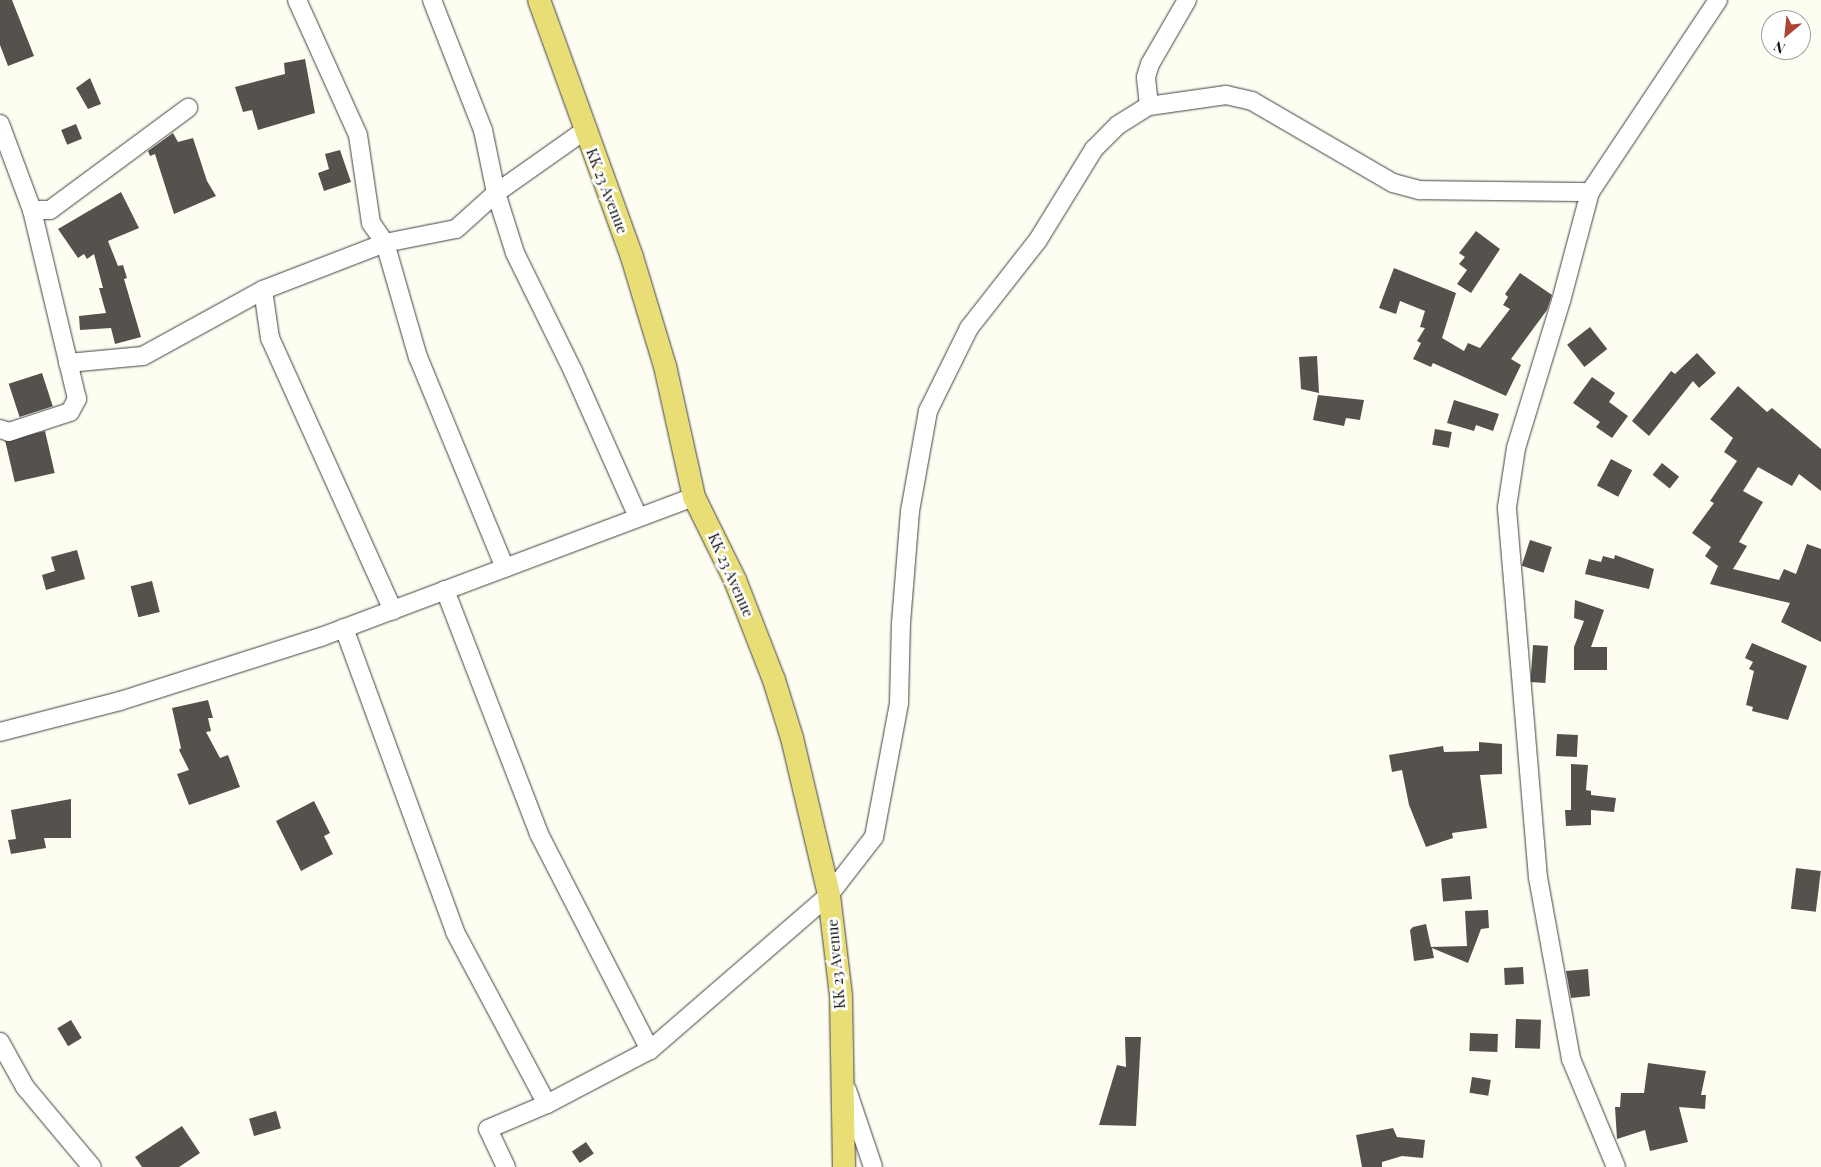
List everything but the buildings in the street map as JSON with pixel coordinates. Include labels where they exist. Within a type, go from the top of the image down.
[{"type":"main road","name":"KK 23 Avenue","points":[[538,0],[632,257],[665,366],[694,497],[735,580],[774,680],[792,738],[829,895],[841,996],[844,1167]]},
{"type":"street","points":[[297,0],[358,135],[371,222],[385,243],[418,357],[505,568]]},
{"type":"street","points":[[432,0],[483,130],[496,193],[515,253],[573,372],[638,517]]},
{"type":"street","points":[[1149,106],[1146,77],[1150,64],[1187,0]]},
{"type":"street","points":[[1616,1167],[1571,1059],[1538,878],[1507,507],[1516,448],[1561,301],[1590,192],[1718,0]]},
{"type":"street","points":[[506,1167],[488,1129],[547,1104],[650,1050],[829,895],[874,837],[886,785],[899,703],[901,623],[910,511],[928,410],[969,328],[1038,240],[1094,148],[1118,125],[1149,106],[1226,95],[1252,101],[1393,183],[1420,190],[1590,192]]},
{"type":"street","points":[[32,210],[57,207],[188,108]]},
{"type":"street","points":[[0,124],[32,210],[77,399],[70,412],[21,429],[0,429]]},
{"type":"street","points":[[68,363],[143,356],[263,290],[385,243],[456,229],[496,193],[584,130]]},
{"type":"street","points":[[263,290],[270,338],[393,610]]},
{"type":"street","points":[[0,732],[120,701],[344,628],[694,497]]},
{"type":"street","points":[[445,590],[539,834],[650,1050]]},
{"type":"street","points":[[344,628],[454,932],[547,1104]]},
{"type":"street","points":[[0,1042],[25,1087],[92,1167]]},
{"type":"street","points":[[842,1076],[873,1167]]}]
